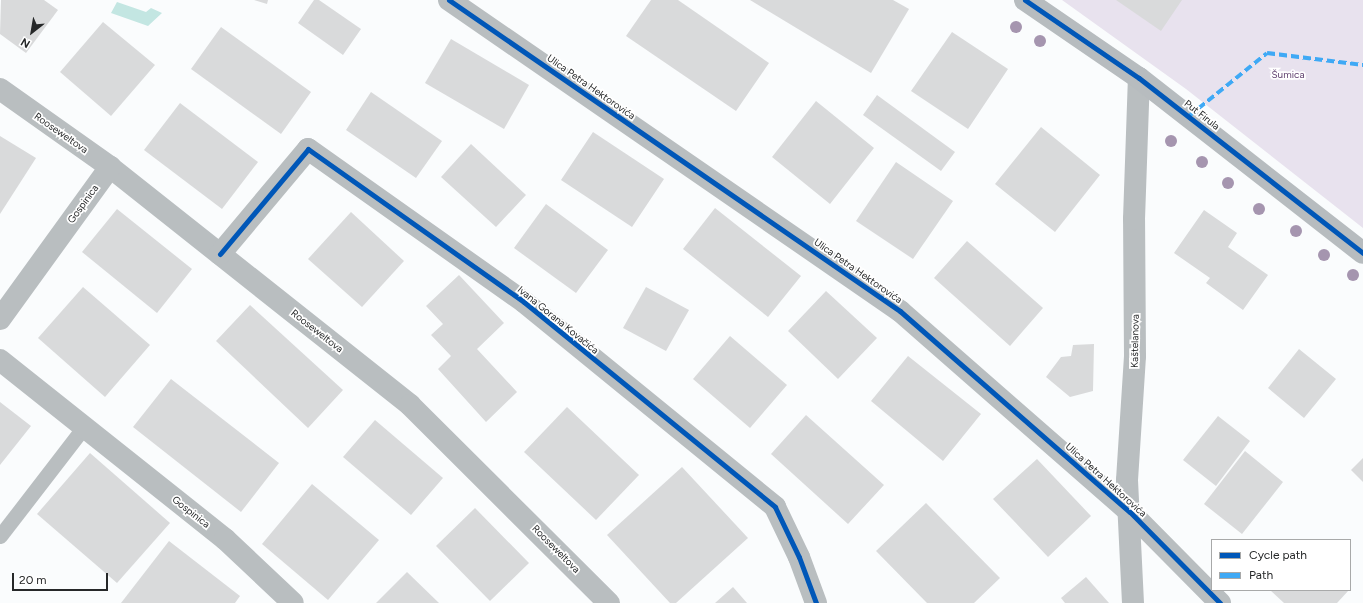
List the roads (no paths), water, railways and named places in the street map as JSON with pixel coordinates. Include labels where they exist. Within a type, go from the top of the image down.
[{"type":"street","name":"Ulica Petra Hektorovića","points":[[449,0],[900,311],[1130,512],[1220,603]]},
{"type":"street","name":"Put Firula","points":[[1024,0],[1139,78],[1363,253]]},
{"type":"street","name":"Kaštelanova","points":[[1133,603],[1130,512],[1127,480],[1135,356],[1134,219],[1139,78]]},
{"type":"street","name":"Rooseweltova","points":[[0,89],[110,167],[410,405],[609,603]]},
{"type":"street","name":"Ivana Gorana Kovačića","points":[[220,254],[308,149],[524,302],[775,507],[799,557],[816,603]]},
{"type":"street","name":"Gospinica","points":[[0,319],[110,167]]},
{"type":"street","name":"Gospinica","points":[[0,360],[225,539],[293,603]]},
{"type":"lane","points":[[0,536],[84,427]]},
{"type":"water","points":[[117,2],[146,12],[151,8],[162,13],[148,26],[111,13]]},
{"type":"park label","name":"Šumica","points":[[1288,75]]}]
